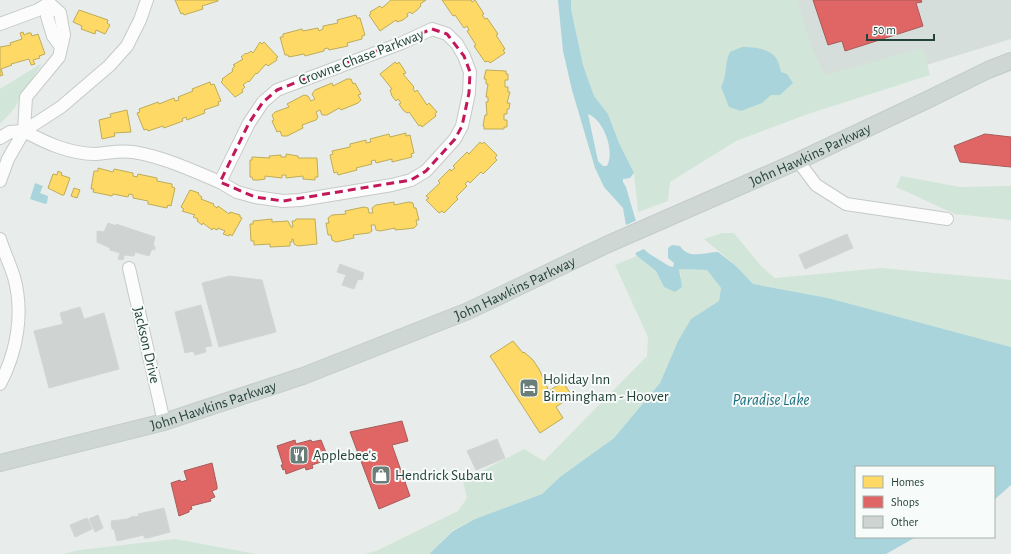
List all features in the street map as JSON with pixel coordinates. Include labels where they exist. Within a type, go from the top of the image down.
[{"type":"main road","name":"John Hawkins Parkway","points":[[0,463],[164,422],[303,376],[468,311],[606,245],[798,161],[988,70],[1011,61]]},
{"type":"street","points":[[0,138],[10,132],[24,131],[60,107],[109,66],[128,46],[147,0]]},
{"type":"street","points":[[0,24],[38,10],[49,3],[52,7],[47,16],[53,36],[61,46],[59,57],[26,97],[24,131],[8,159],[0,181]]},
{"type":"street","name":"Crowne Chase Parkway","points":[[24,131],[48,143],[80,153],[97,154],[113,150],[132,152],[169,160],[220,182],[237,192],[255,197],[283,201],[300,200],[392,185],[411,180],[426,171],[455,139],[462,126],[470,86],[470,72],[464,56],[457,44],[447,34],[432,29],[277,90],[262,102],[249,123],[220,182]]},
{"type":"street","points":[[798,161],[816,185],[846,204],[947,218]]},
{"type":"street","points":[[0,239],[14,276],[18,316],[12,357],[0,384]]},
{"type":"street","name":"Jackson Drive","points":[[129,268],[164,422]]},
{"type":"highlighted area","points":[[432,29],[447,34],[464,56],[470,72],[469,93],[462,126],[455,139],[426,171],[411,180],[283,201],[255,197],[220,182],[249,123],[263,102],[277,90]]},
{"type":"shaded area","points":[[783,0],[1011,0],[1011,39],[806,102]]},
{"type":"green space","points":[[571,0],[797,0],[813,51],[825,75],[923,48],[930,75],[808,114],[736,141],[670,182],[668,201],[638,212],[634,173],[619,143],[608,114],[594,96],[583,65],[571,9]]},
{"type":"green space","points":[[42,63],[14,109],[0,124],[0,89]]},
{"type":"green space","points":[[901,176],[960,187],[1011,186],[1011,220],[955,214],[896,187]]},
{"type":"green space","points":[[722,233],[734,233],[762,267],[775,278],[881,268],[1011,280],[1011,347],[828,298],[752,284],[736,266],[704,239]]},
{"type":"green space","points":[[637,256],[656,271],[664,287],[681,276],[679,269],[707,270],[721,288],[719,301],[691,319],[678,341],[660,383],[614,438],[560,477],[542,494],[475,519],[453,530],[429,554],[364,554],[376,551],[458,511],[467,498],[463,481],[524,449],[544,461],[647,356],[648,337],[615,265]]},
{"type":"green space","points":[[175,539],[256,554],[62,554],[80,550]]},
{"type":"water","name":"Paradise Lake","points":[[558,0],[571,0],[571,9],[583,65],[594,96],[608,114],[619,143],[634,173],[630,178],[623,179],[623,182],[626,187],[644,249],[669,266],[673,267],[674,263],[668,258],[668,248],[672,245],[680,246],[688,253],[693,254],[718,252],[736,266],[753,284],[828,298],[1011,347],[1011,485],[995,499],[995,466],[855,466],[855,538],[914,538],[886,554],[429,554],[453,531],[475,519],[542,494],[560,477],[614,438],[660,383],[678,341],[691,319],[719,301],[721,288],[707,270],[679,269],[682,287],[675,292],[664,287],[656,271],[637,256],[629,243],[623,208],[604,187],[595,168],[572,90],[563,51]],"holes":[[[588,114],[594,117],[599,123],[609,145],[610,152],[607,166],[603,166],[598,161]]]},
{"type":"water","points":[[742,47],[761,49],[771,53],[778,61],[781,72],[787,74],[793,83],[780,95],[771,95],[762,103],[741,111],[729,107],[721,87],[725,78],[727,60],[730,52]]},
{"type":"water","points":[[35,183],[43,186],[40,193],[48,196],[47,203],[45,204],[30,199]]},
{"type":"pier","points":[[637,220],[646,248],[633,254],[627,244],[624,226]]},
{"type":"building: Homes","points":[[175,0],[218,1],[202,6],[203,9],[184,15],[183,13],[181,14]]},
{"type":"building: Homes","points":[[391,0],[426,0],[420,4],[421,6],[412,14],[410,12],[403,20],[397,22],[396,20],[380,31],[369,15],[371,14],[370,12],[380,6],[382,8]]},
{"type":"building: Homes","points":[[442,0],[471,0],[472,2],[475,0],[484,14],[482,15],[485,19],[487,18],[498,34],[496,35],[505,49],[503,50],[505,53],[490,63],[488,61],[485,62],[474,46],[476,45],[467,31],[469,30],[467,26],[464,28],[455,15],[453,16]]},
{"type":"building: Homes","points":[[79,10],[108,20],[107,23],[110,25],[105,34],[96,30],[95,34],[81,29],[82,26],[73,22]]},
{"type":"building: Homes","points":[[356,15],[357,18],[360,18],[365,35],[362,36],[362,39],[347,43],[348,46],[329,50],[328,48],[324,49],[324,51],[305,56],[304,54],[289,57],[288,55],[285,55],[280,37],[283,37],[283,34],[302,29],[303,31],[318,28],[319,31],[323,29],[323,26],[338,23],[337,20]]},
{"type":"building: Homes","points":[[23,32],[24,35],[28,33],[31,33],[32,36],[38,34],[45,54],[39,56],[40,58],[33,60],[35,64],[31,65],[29,59],[11,64],[12,65],[1,69],[3,75],[0,76],[0,47],[11,45],[10,43],[22,39],[20,33]]},
{"type":"building: Homes","points":[[260,42],[262,44],[264,42],[278,57],[276,58],[277,60],[268,66],[266,64],[249,82],[248,81],[243,85],[245,87],[242,90],[243,92],[235,97],[221,82],[223,80],[222,79],[233,71],[232,69],[235,66],[233,65],[243,59],[241,57],[251,51],[253,53]]},
{"type":"building: Homes","points":[[395,62],[397,64],[399,62],[403,68],[406,73],[403,74],[414,87],[415,92],[417,90],[427,105],[429,103],[437,112],[435,114],[436,116],[422,127],[421,125],[419,126],[409,112],[407,113],[403,110],[399,104],[401,103],[398,99],[396,101],[392,96],[390,90],[392,89],[380,74]]},
{"type":"building: Homes","points":[[486,70],[506,71],[506,74],[508,74],[508,80],[505,80],[505,87],[508,87],[508,92],[510,92],[507,103],[510,103],[509,109],[507,109],[507,114],[504,114],[504,120],[507,120],[507,127],[504,127],[504,129],[484,129],[483,126],[485,115],[487,115],[486,102],[488,102],[488,97],[486,97],[488,84],[486,84],[486,79],[484,79]]},
{"type":"building: Homes","points":[[347,79],[351,79],[353,84],[355,83],[361,94],[358,95],[361,100],[358,103],[341,110],[339,108],[327,115],[322,115],[320,110],[316,112],[318,117],[316,120],[302,125],[303,128],[287,136],[282,136],[280,131],[277,132],[272,121],[274,120],[272,115],[275,112],[289,107],[287,104],[304,95],[308,96],[311,101],[315,99],[312,94],[315,90],[332,83],[333,86]]},
{"type":"building: Homes","points":[[210,82],[211,85],[214,84],[221,101],[218,102],[219,105],[204,110],[205,113],[187,120],[186,117],[182,119],[183,121],[164,128],[163,126],[148,131],[147,129],[144,130],[137,113],[140,112],[139,109],[158,102],[159,104],[174,98],[175,101],[179,100],[178,97],[193,91],[192,89]]},
{"type":"building: Homes","points":[[127,110],[131,132],[114,133],[115,136],[102,139],[99,120],[111,117],[110,114]]},
{"type":"building: Homes","points":[[406,133],[406,136],[410,135],[414,153],[411,154],[412,157],[392,162],[392,159],[376,163],[375,160],[371,161],[372,164],[356,168],[357,170],[338,175],[337,172],[334,173],[330,155],[333,154],[332,151],[350,147],[350,144],[366,140],[366,143],[371,142],[370,139],[389,134],[390,137]]},
{"type":"building: Homes","points":[[480,142],[482,144],[484,142],[497,155],[495,158],[497,160],[483,174],[481,172],[470,183],[468,181],[465,184],[467,186],[456,197],[458,199],[444,213],[442,211],[439,213],[426,200],[429,198],[426,196],[440,183],[438,181],[450,169],[451,171],[455,168],[453,166],[467,152],[469,154]]},
{"type":"building: Homes","points":[[286,154],[298,156],[298,158],[317,158],[318,177],[315,177],[315,180],[303,179],[303,176],[286,178],[286,175],[282,175],[282,178],[265,176],[265,179],[253,180],[252,177],[250,177],[250,160],[252,160],[252,157],[270,158],[269,156],[281,155],[281,157],[286,157]]},
{"type":"building: Homes","points":[[98,168],[113,172],[114,169],[133,173],[133,176],[137,177],[138,174],[157,178],[157,181],[172,184],[172,187],[175,188],[171,206],[168,205],[167,208],[148,204],[148,201],[133,198],[133,195],[129,194],[128,197],[113,194],[112,196],[93,192],[94,189],[91,189],[94,171],[98,171]]},
{"type":"building: Homes","points":[[58,171],[62,173],[61,175],[70,178],[64,195],[48,188],[53,174],[57,175]]},
{"type":"building: Homes","points":[[74,188],[80,190],[77,198],[71,196]]},
{"type":"building: Homes","points":[[190,190],[199,193],[198,194],[202,197],[201,199],[214,204],[213,205],[217,208],[218,206],[229,214],[230,212],[240,215],[242,218],[232,236],[230,234],[229,236],[223,234],[225,231],[218,228],[217,230],[213,228],[212,230],[203,223],[202,225],[197,221],[198,219],[193,217],[195,215],[182,211],[184,209],[181,207]]},
{"type":"building: Homes","points":[[394,202],[394,205],[409,202],[413,203],[419,220],[416,220],[417,225],[414,228],[395,230],[395,228],[380,231],[376,230],[375,225],[371,225],[372,231],[369,233],[353,235],[354,238],[336,242],[332,240],[331,235],[328,235],[326,223],[329,223],[328,218],[332,215],[346,214],[345,211],[364,207],[368,208],[369,213],[373,213],[372,208],[376,205]]},
{"type":"building: Homes","points":[[272,219],[272,222],[288,221],[291,227],[293,227],[292,221],[295,221],[296,219],[315,219],[317,244],[298,246],[294,244],[292,239],[290,246],[270,247],[270,244],[254,245],[254,241],[251,241],[250,224],[253,224],[253,221]]},
{"type":"building: Homes","name":"Holiday Inn Birmingham - Hoover","points":[[513,341],[523,353],[524,352],[533,360],[539,369],[548,389],[546,390],[547,392],[563,382],[572,396],[556,407],[563,418],[540,433],[490,356]]},
{"type":"building: Shops","points":[[813,0],[921,0],[922,2],[916,3],[923,26],[845,51],[842,41],[828,45]]},
{"type":"building: Shops","points":[[985,134],[1011,137],[1011,167],[960,162],[954,146]]},
{"type":"building: Shops","points":[[402,421],[408,441],[392,445],[410,496],[379,509],[350,432]]},
{"type":"building: Shops","points":[[295,440],[296,444],[311,440],[312,442],[321,440],[327,455],[319,458],[321,462],[312,465],[313,468],[306,470],[305,467],[286,474],[285,469],[283,470],[281,465],[283,465],[277,446]]},
{"type":"building: Shops","points":[[212,463],[217,486],[217,489],[212,491],[215,497],[210,499],[211,501],[191,506],[192,509],[189,510],[189,512],[179,516],[171,483],[180,480],[181,482],[187,480],[184,471]]},
{"type":"building: Other","points":[[108,223],[116,226],[116,224],[155,237],[153,246],[155,246],[155,250],[152,249],[149,256],[135,252],[134,256],[124,255],[123,260],[118,259],[120,253],[110,250],[110,248],[97,242],[97,231],[104,232]]},
{"type":"building: Other","points":[[847,234],[853,248],[805,269],[799,255]]},
{"type":"building: Other","points":[[340,264],[364,273],[362,280],[358,279],[354,289],[342,285],[346,275],[337,272]]},
{"type":"building: Other","points":[[230,276],[262,280],[276,332],[219,347],[202,283]]},
{"type":"building: Other","points":[[201,305],[212,346],[205,347],[206,352],[195,355],[193,351],[185,353],[175,312]]},
{"type":"building: Other","points":[[80,307],[84,319],[104,313],[119,369],[49,388],[34,331],[63,324],[60,313]]},
{"type":"building: Other","points":[[497,439],[505,458],[476,470],[467,451]]},
{"type":"building: Other","points":[[164,508],[170,532],[148,538],[144,538],[144,535],[117,541],[114,529],[112,529],[111,521],[127,519],[134,516],[139,516],[138,514]]},
{"type":"building: Other","points":[[98,515],[103,528],[95,532],[89,519]]},
{"type":"building: Other","points":[[87,518],[92,529],[75,537],[70,525]]},
{"type":"place","name":"Holiday Inn Birmingham - Hoover","points":[[529,388]]},
{"type":"place","name":"Applebee's","points":[[299,455]]},
{"type":"place","name":"Hendrick Subaru","points":[[381,475]]}]
